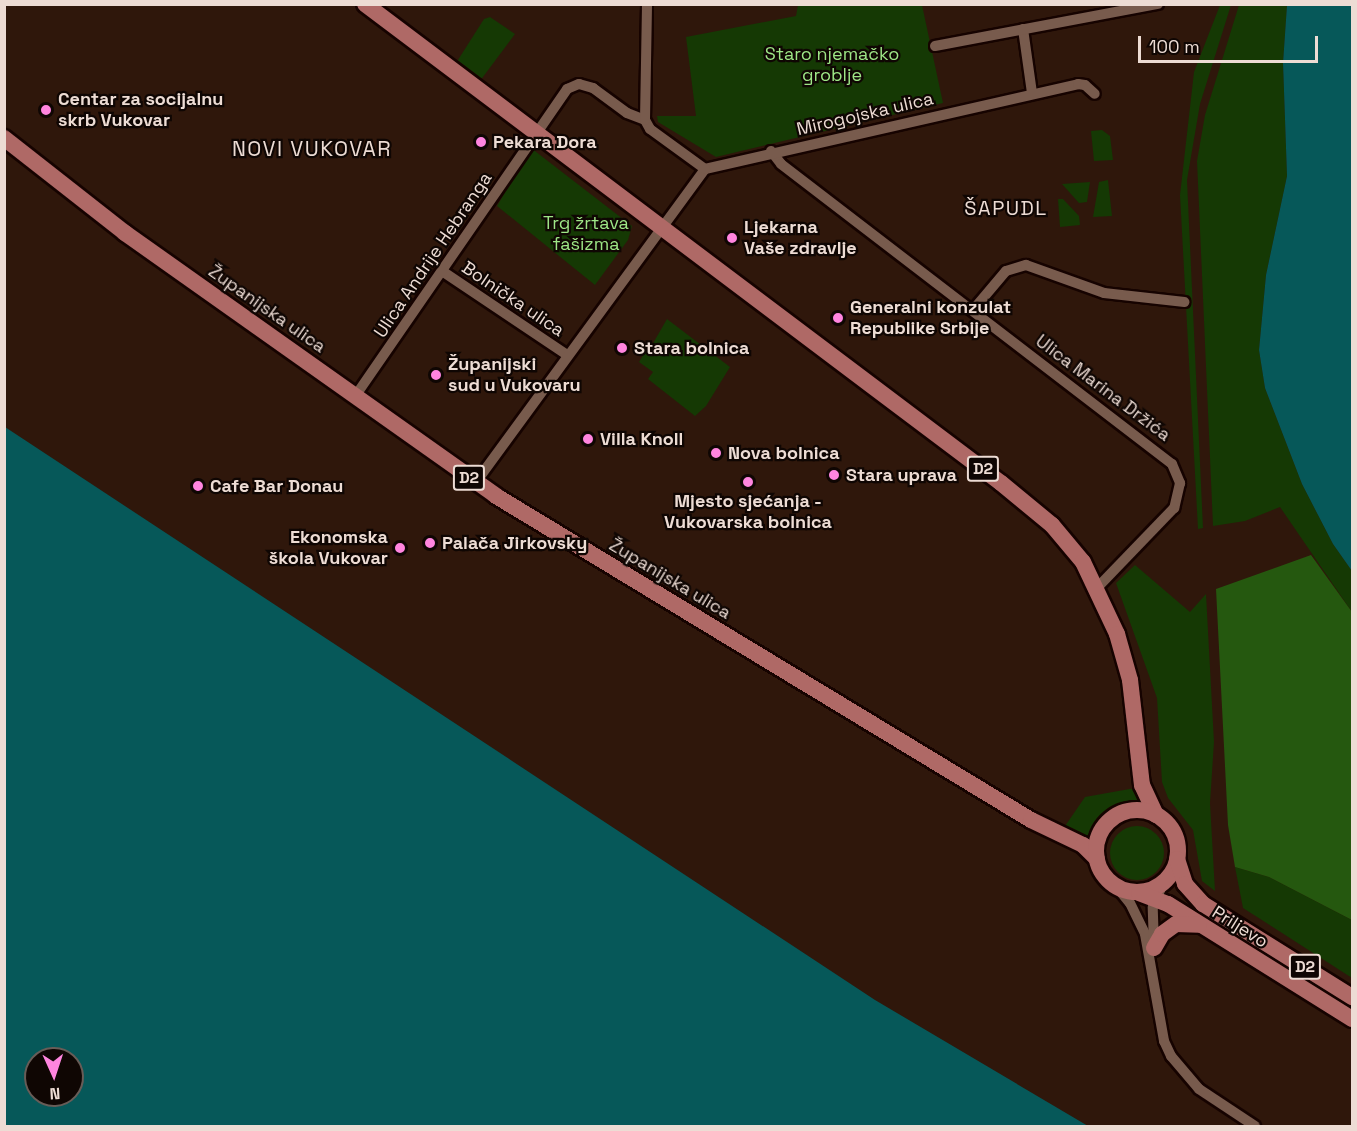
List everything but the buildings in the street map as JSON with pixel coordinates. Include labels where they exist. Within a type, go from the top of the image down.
[{"type":"main road","name":"D2","points":[[365,4],[1031,506],[1068,543],[1097,588],[1123,652],[1133,701],[1142,784],[1156,815],[1174,833],[1178,859]]},
{"type":"main road","name":"Županijska ulica","points":[[4,138],[124,233],[476,482],[1031,820],[1083,845],[1097,859]]},
{"type":"main road","points":[[1097,859],[1100,835],[1112,819],[1136,811],[1156,815]]},
{"type":"main road","name":"D2","points":[[1097,859],[1106,877],[1116,886]]},
{"type":"main road","points":[[1159,890],[1178,859]]},
{"type":"main road","name":"Priljevo","points":[[1178,859],[1190,891],[1217,913],[1353,997]]},
{"type":"main road","name":"Priljevo","points":[[1116,886],[1135,892],[1159,890],[1202,926],[1353,1019]]},
{"type":"main road","points":[[1154,948],[1162,934],[1176,924],[1202,926]]},
{"type":"street","points":[[647,4],[645,120],[650,129],[705,169],[662,227]]},
{"type":"street","points":[[935,46],[1158,4]]},
{"type":"street","points":[[1023,29],[1032,93]]},
{"type":"street","points":[[536,133],[567,89],[579,84],[592,87],[627,113],[645,120]]},
{"type":"street","name":"Mirogojska ulica","points":[[705,169],[771,151],[1078,84],[1085,85],[1095,94]]},
{"type":"street","name":"Ulica Andrije Hebranga","points":[[356,395],[536,133]]},
{"type":"street","name":"Ulica Marina Držića","points":[[771,151],[780,164],[1164,455],[1179,474],[1179,492],[1174,508],[1097,588]]},
{"type":"street","name":"Bolnička ulica","points":[[476,482],[662,227]]},
{"type":"street","points":[[973,310],[1006,271],[1026,265],[1104,293],[1184,302]]},
{"type":"street","name":"Bolnička ulica","points":[[442,271],[567,355]]},
{"type":"street","points":[[1116,886],[1140,919],[1153,970],[1164,1041],[1180,1071],[1255,1126]]},
{"type":"street","points":[[1153,970],[1159,890]]},
{"type":"green space","name":"Staro njemačko groblje","points":[[798,5],[922,5],[943,103],[716,157],[658,122],[657,116],[696,116],[686,37],[796,16]]},
{"type":"green space","points":[[1220,5],[1231,5],[1200,104],[1187,180],[1203,528],[1198,529],[1180,195],[1194,72]]},
{"type":"green space","points":[[1239,5],[1287,5],[1283,63],[1287,176],[1266,275],[1259,350],[1265,388],[1302,484],[1333,544],[1352,571],[1352,612],[1280,507],[1245,521],[1213,526],[1197,161],[1205,115]]},
{"type":"green space","points":[[490,17],[515,34],[480,81],[456,63],[484,19]]},
{"type":"green space","points":[[1102,130],[1110,136],[1113,160],[1094,161],[1091,131]]},
{"type":"green space","name":"Trg žrtava fašizma","points":[[531,148],[632,226],[628,240],[595,285],[497,206]]},
{"type":"green space","points":[[1108,180],[1112,216],[1093,217],[1099,182]]},
{"type":"green space","points":[[1090,182],[1087,202],[1079,203],[1062,184]]},
{"type":"green space","points":[[1058,199],[1063,199],[1079,216],[1080,225],[1060,227]]},
{"type":"green space","points":[[667,319],[730,367],[706,406],[695,416],[648,379],[653,372],[639,362],[644,354],[641,352],[648,343],[652,345]]},
{"type":"green space","points":[[1311,555],[1352,612],[1352,920],[1269,877],[1235,867],[1228,825],[1216,589]]},
{"type":"green space","points":[[1135,565],[1190,612],[1206,594],[1214,742],[1210,803],[1215,891],[1202,881],[1193,830],[1168,798],[1162,782],[1157,698],[1116,583]]},
{"type":"green space","points":[[1135,788],[1139,803],[1106,816],[1091,840],[1063,829],[1085,797]]},
{"type":"green space","points":[[1132,826],[1142,826],[1152,830],[1160,838],[1164,853],[1160,868],[1152,876],[1142,880],[1132,880],[1122,876],[1114,868],[1110,858],[1110,848],[1114,838],[1122,830]]},
{"type":"green space","points":[[1235,867],[1269,877],[1352,920],[1352,978],[1243,908]]},
{"type":"water","points":[[1287,5],[1352,5],[1352,571],[1333,544],[1302,484],[1265,388],[1259,350],[1266,275],[1287,176],[1283,63]]},
{"type":"water","points":[[5,427],[875,1000],[1088,1126],[5,1126]]},
{"type":"place","name":"Centar za socijalnu skrb Vukovar","points":[[46,110]]},
{"type":"place","name":"Pekara Dora","points":[[481,142]]},
{"type":"place","name":"Ljekarna Vaše zdravlje","points":[[732,238]]},
{"type":"place","name":"Generalni konzulat Republike Srbije","points":[[838,318]]},
{"type":"place","name":"Stara bolnica","points":[[622,348]]},
{"type":"place","name":"Županijski sud u Vukovaru","points":[[436,375]]},
{"type":"place","name":"Villa Knoll","points":[[588,439]]},
{"type":"place","name":"Nova bolnica","points":[[716,453]]},
{"type":"place","name":"Stara uprava","points":[[834,475]]},
{"type":"place","name":"Mjesto sjećanja - Vukovarska bolnica","points":[[748,482]]},
{"type":"place","name":"Cafe Bar Donau","points":[[198,486]]},
{"type":"place","name":"Palača Jirkovsky","points":[[430,543]]},
{"type":"place","name":"Ekonomska škola Vukovar","points":[[400,548]]},
{"type":"district","name":"NOVI VUKOVAR","points":[[312,149]]},
{"type":"district","name":"ŠAPUDL","points":[[1006,208]]}]
